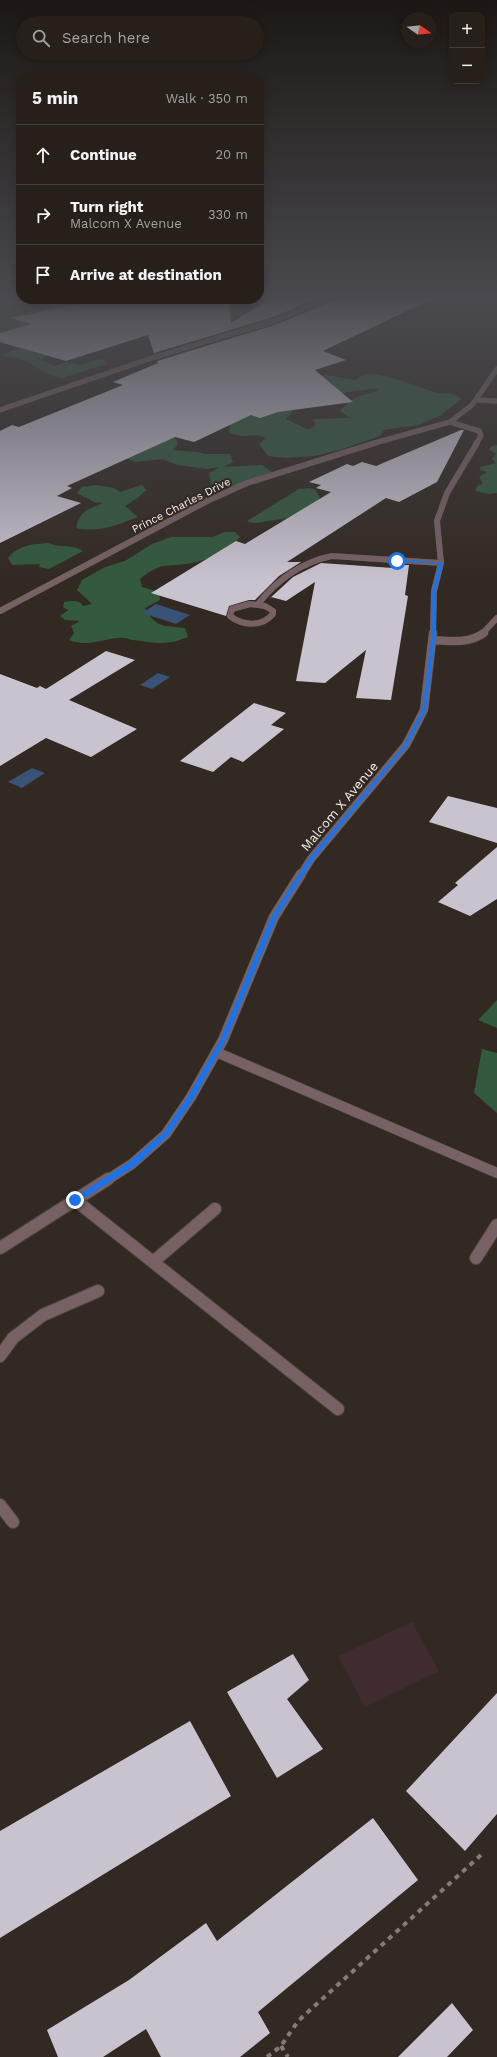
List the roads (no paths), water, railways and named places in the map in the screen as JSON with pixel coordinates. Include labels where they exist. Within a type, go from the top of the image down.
[{"type":"street","points":[[0,410],[59,390]]},
{"type":"street","name":"Prince Charles Drive","points":[[0,611],[207,501],[247,483],[334,455],[450,422],[466,412],[478,400],[484,390]]},
{"type":"street","points":[[478,400],[497,401]]},
{"type":"street","name":"Malcom X Avenue","points":[[0,1248],[132,1164],[166,1134],[191,1097],[223,1040],[274,917],[311,859],[406,745],[424,710],[433,640],[434,591],[441,563],[437,521],[447,493],[481,436],[479,431],[450,422]]},
{"type":"street","points":[[258,604],[273,611],[271,618],[253,623],[238,622],[230,616],[230,612],[236,606],[258,604],[264,596],[306,563],[318,559],[332,556],[441,563]]},
{"type":"street","points":[[433,640],[462,642],[476,638],[485,633],[497,618]]},
{"type":"street","points":[[216,1052],[497,1173]]},
{"type":"street","points":[[75,1200],[338,1409]]},
{"type":"street","points":[[153,1262],[215,1209]]},
{"type":"street","points":[[476,1258],[497,1225]]},
{"type":"street","points":[[0,1356],[13,1338],[43,1315],[98,1291]]},
{"type":"street","points":[[0,1506],[13,1522]]},
{"type":"water","points":[[156,604],[190,615],[176,624],[142,613]]},
{"type":"water","points":[[158,673],[170,677],[152,689],[140,685]]},
{"type":"water","points":[[32,768],[45,773],[22,788],[8,782]]}]
